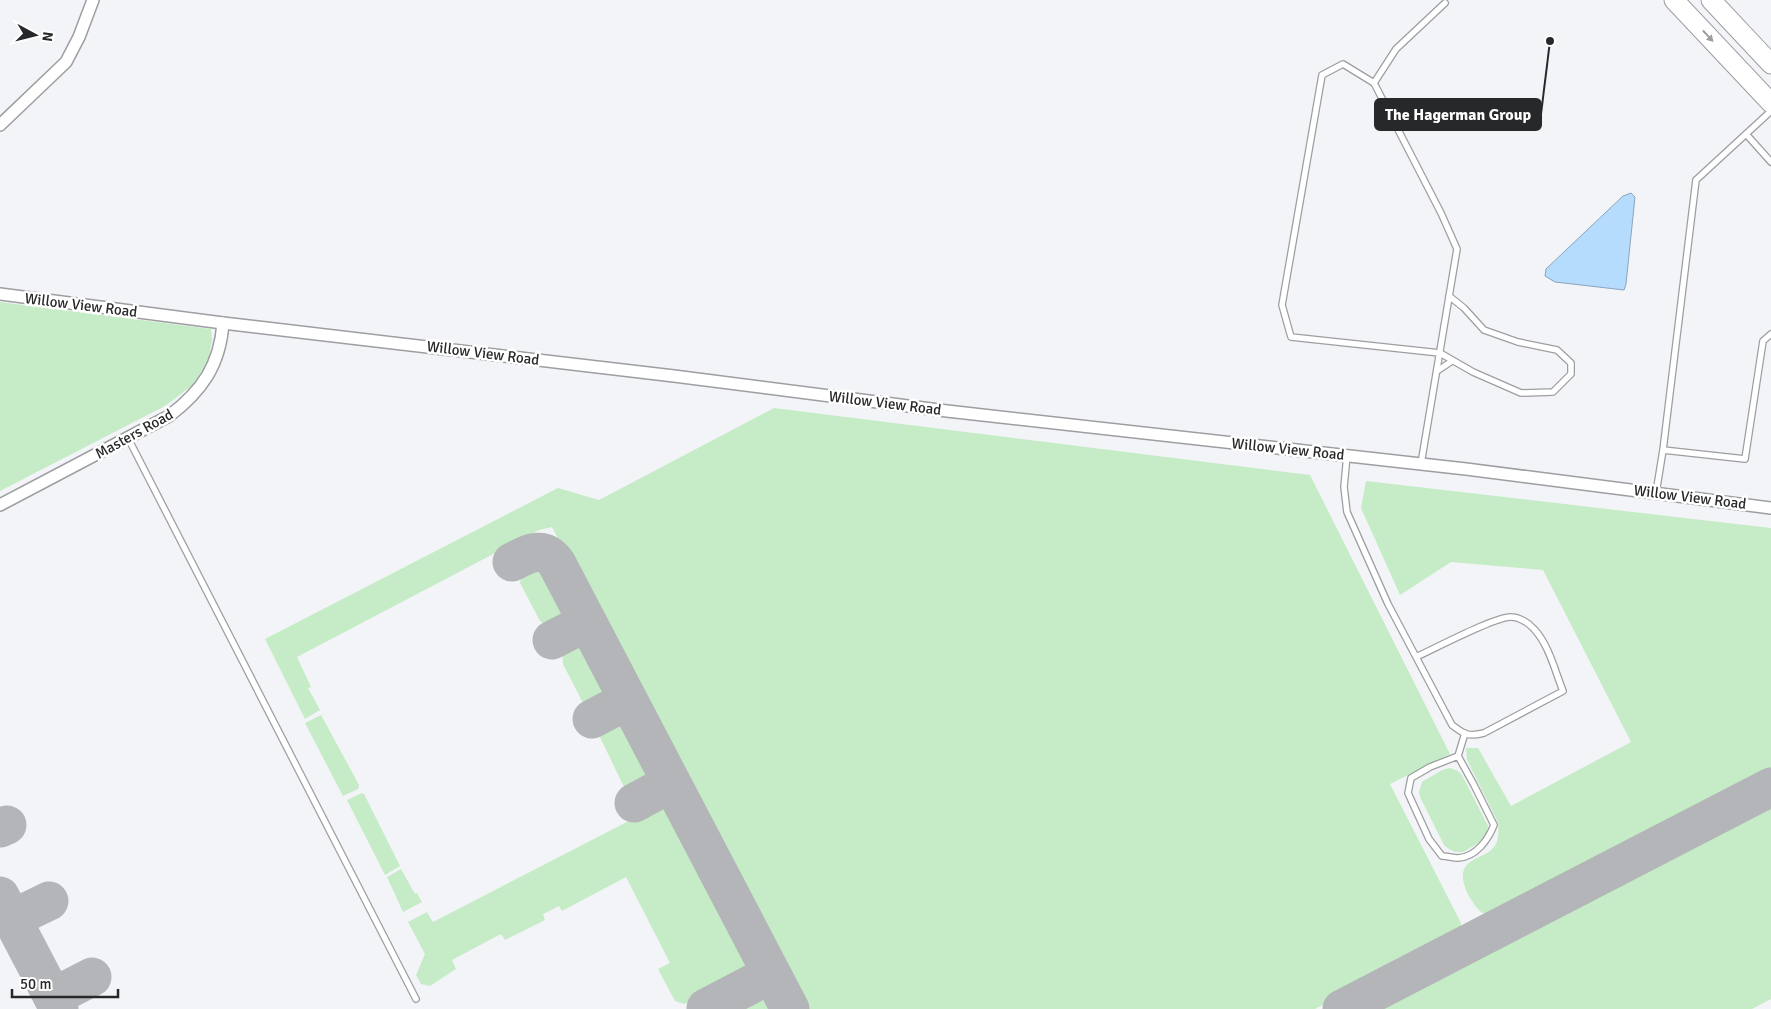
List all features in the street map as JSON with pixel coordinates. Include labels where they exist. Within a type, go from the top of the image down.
[{"type":"main road","points":[[1674,0],[1771,103]]},
{"type":"main road","points":[[1711,0],[1771,64]]},
{"type":"street","points":[[0,125],[66,62],[82,30],[93,0]]},
{"type":"street","name":"Willow View Road","points":[[0,294],[947,411],[1347,455],[1771,508]]},
{"type":"street","name":"Masters Road","points":[[0,505],[169,416],[195,394],[204,382],[218,356],[224,323]]},
{"type":"lane","points":[[1374,84],[1396,49],[1445,3]]},
{"type":"lane","points":[[1422,464],[1440,353],[1449,296],[1457,249],[1441,213],[1374,84],[1343,64],[1322,75],[1282,305],[1291,336],[1440,353],[1473,372],[1521,392],[1553,392],[1571,374],[1572,363],[1557,350],[1518,342],[1484,330],[1464,308],[1449,296]]},
{"type":"lane","points":[[1656,493],[1696,180],[1771,111]]},
{"type":"lane","points":[[1746,134],[1771,162]]},
{"type":"lane","points":[[1663,450],[1746,459],[1763,341],[1771,334]]},
{"type":"lane","points":[[1437,371],[1452,360]]},
{"type":"lane","points":[[128,438],[416,999]]},
{"type":"lane","points":[[1347,455],[1344,487],[1347,512],[1388,604],[1416,657],[1452,725],[1471,736],[1484,733],[1563,691],[1540,637],[1534,628],[1518,618],[1510,616],[1495,620],[1416,657]]},
{"type":"lane","points":[[1458,756],[1430,767],[1411,778],[1408,793],[1429,839],[1442,856],[1458,858],[1475,852],[1489,838],[1494,825],[1458,756],[1465,733]]},
{"type":"green space","points":[[0,302],[211,329],[212,340],[209,358],[194,384],[165,406],[0,491]]},
{"type":"green space","points":[[774,408],[1310,475],[1450,754],[1390,784],[1461,923],[1460,929],[1453,938],[1315,1009],[804,1009],[552,527],[539,530],[297,657],[311,687],[308,688],[320,710],[305,719],[265,639],[558,488],[599,500]]},
{"type":"green space","points":[[1366,481],[1771,528],[1771,773],[1498,915],[1489,916],[1484,914],[1473,903],[1467,892],[1464,886],[1463,873],[1469,863],[1495,846],[1498,836],[1498,822],[1467,760],[1466,748],[1478,748],[1511,806],[1631,742],[1543,570],[1451,562],[1400,595],[1361,508]]},
{"type":"green space","points":[[534,567],[545,571],[565,609],[564,620],[549,627],[540,621],[520,583],[522,573]]},
{"type":"green space","points":[[576,644],[584,646],[605,685],[605,695],[591,704],[582,701],[563,664],[562,651]]},
{"type":"green space","points":[[321,715],[359,785],[358,789],[343,796],[305,723]]},
{"type":"green space","points":[[621,722],[627,727],[650,774],[648,780],[634,787],[624,787],[600,737],[602,730],[614,723]]},
{"type":"green space","points":[[1450,768],[1462,775],[1488,826],[1482,841],[1463,852],[1455,852],[1444,845],[1419,792],[1422,782],[1442,770]]},
{"type":"green space","points":[[362,793],[400,866],[385,875],[347,800]]},
{"type":"green space","points":[[1771,802],[1771,999],[1752,1009],[1372,1009]]},
{"type":"green space","points":[[665,807],[671,812],[747,958],[746,971],[741,976],[684,1004],[675,1001],[658,969],[670,963],[626,877],[562,911],[559,906],[543,914],[545,920],[505,940],[501,934],[452,960],[456,969],[430,986],[421,984],[416,975],[425,954],[408,922],[427,912],[433,922],[654,808]]},
{"type":"green space","points":[[401,869],[415,894],[417,893],[422,902],[403,912],[387,877]]},
{"type":"green space","points":[[753,1000],[765,1001],[773,1009],[735,1009]]},
{"type":"water","points":[[1631,193],[1635,197],[1624,290],[1555,282],[1545,276],[1546,269],[1623,196]]},
{"type":"taxiway","points":[[512,562],[536,552],[547,554],[557,564],[790,1009]]},
{"type":"taxiway","points":[[552,640],[587,622]]},
{"type":"taxiway","points":[[592,719],[628,700]]},
{"type":"taxiway","points":[[634,803],[671,783]]},
{"type":"taxiway","points":[[1342,1009],[1771,787]]},
{"type":"taxiway","points":[[0,828],[7,825]]},
{"type":"taxiway","points":[[0,896],[59,1009]]},
{"type":"taxiway","points":[[12,919],[49,901]]},
{"type":"taxiway","points":[[706,1008],[771,974]]},
{"type":"taxiway","points":[[53,997],[92,977]]},
{"type":"place","name":"The Hagerman Group","points":[[1550,41]]}]
